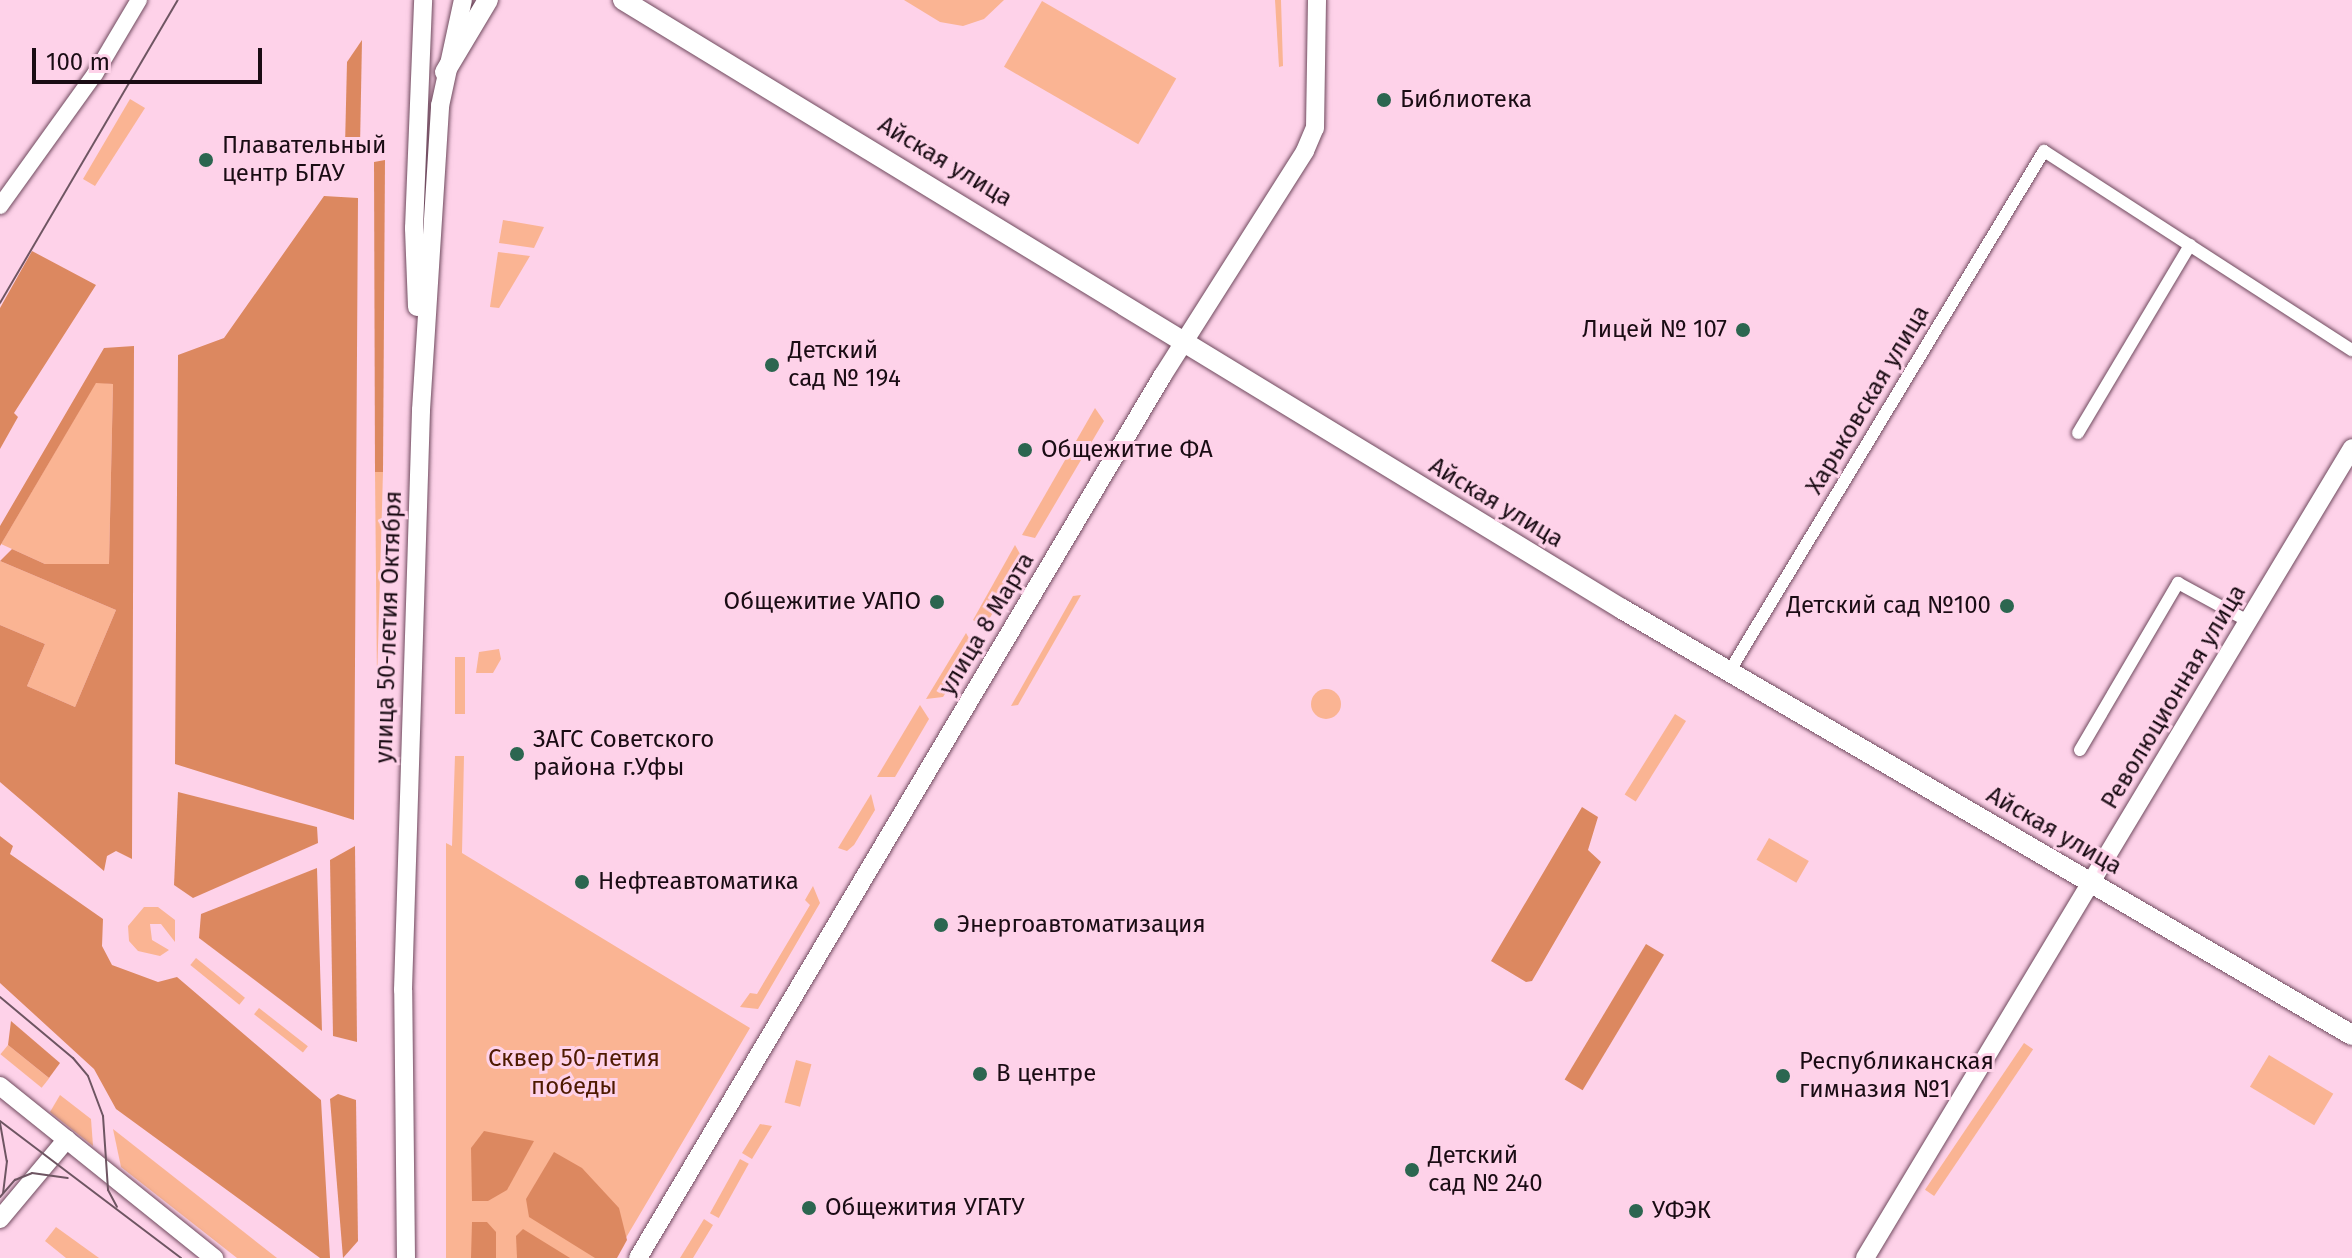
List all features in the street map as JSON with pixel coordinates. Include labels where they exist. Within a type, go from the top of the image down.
[{"type":"main road","points":[[421,410],[414,228],[423,0]]},
{"type":"main road","name":"улица 50-летия Октября","points":[[406,1258],[403,990],[421,410],[445,72],[463,0]]},
{"type":"main road","points":[[445,72],[488,0]]},
{"type":"main road","name":"Айская улица","points":[[623,0],[1188,340],[1309,422],[1729,672],[2352,1035]]},
{"type":"main road","name":"улица 8 Марта","points":[[638,1258],[1315,128],[1317,0]]},
{"type":"main road","name":"Революционная улица","points":[[1865,1258],[2352,448]]},
{"type":"main road","points":[[0,1086],[214,1258]]},
{"type":"main road","points":[[0,1219],[67,1139]]},
{"type":"street","points":[[0,206],[43,152],[139,0]]},
{"type":"street","name":"Харьковская улица","points":[[1729,672],[2044,151],[2190,245]]},
{"type":"street","points":[[2078,433],[2190,245],[2352,350]]},
{"type":"street","points":[[2080,750],[2178,583],[2248,621]]},
{"type":"green space","points":[[904,0],[1004,0],[984,19],[963,26],[940,22]]},
{"type":"green space","points":[[1275,0],[1281,0],[1283,66],[1279,67]]},
{"type":"green space","points":[[1042,1],[1176,78],[1138,144],[1004,67]]},
{"type":"green space","points":[[130,99],[145,108],[95,186],[83,179]]},
{"type":"green space","points":[[503,220],[544,227],[534,248],[499,243]]},
{"type":"green space","points":[[498,252],[530,256],[499,308],[490,307]]},
{"type":"green space","points":[[96,382],[113,384],[109,564],[45,564],[1,544]]},
{"type":"green space","points":[[1095,408],[1104,421],[1035,538],[1022,535]]},
{"type":"green space","points":[[375,472],[383,472],[377,681]]},
{"type":"green space","points":[[1015,545],[1024,561],[988,621],[981,625],[973,620]]},
{"type":"green space","points":[[0,561],[116,610],[75,707],[27,686],[45,644],[0,625]]},
{"type":"green space","points":[[1081,595],[1018,705],[1011,706],[1073,596]]},
{"type":"green space","points":[[966,633],[974,647],[943,697],[926,699]]},
{"type":"green space","points":[[499,649],[501,659],[493,673],[476,673],[479,652]]},
{"type":"green space","points":[[455,657],[465,657],[465,714],[455,714]]},
{"type":"green space","points":[[1326,689],[1337,693],[1341,704],[1337,715],[1326,719],[1315,715],[1311,704],[1315,693]]},
{"type":"green space","points":[[920,705],[929,719],[895,777],[877,777]]},
{"type":"green space","points":[[1675,714],[1686,721],[1636,801],[1625,795]]},
{"type":"green space","name":"Сквер 50-летия победы","points":[[455,756],[464,756],[462,853],[750,1028],[614,1258],[446,1258],[446,843],[452,846]]},
{"type":"green space","points":[[871,794],[875,810],[854,845],[847,851],[838,848]]},
{"type":"green space","points":[[1769,838],[1809,861],[1796,883],[1756,860]]},
{"type":"green space","points":[[813,886],[820,903],[758,1009],[740,1007],[750,993],[757,994],[810,905],[805,900]]},
{"type":"green space","points":[[144,907],[158,907],[175,920],[175,942],[161,924],[150,924],[152,940],[169,950],[160,956],[138,951],[129,941],[128,926]]},
{"type":"green space","points":[[196,958],[245,998],[239,1005],[190,965]]},
{"type":"green space","points":[[259,1008],[308,1046],[303,1052],[254,1014]]},
{"type":"green space","points":[[2024,1043],[2033,1049],[1934,1196],[1925,1190]]},
{"type":"green space","points":[[8,1045],[49,1078],[42,1088],[0,1054]]},
{"type":"green space","points":[[2269,1055],[2333,1094],[2314,1125],[2250,1087]]},
{"type":"green space","points":[[796,1060],[811,1064],[800,1107],[785,1103]]},
{"type":"green space","points":[[60,1095],[91,1119],[93,1146],[50,1112]]},
{"type":"green space","points":[[760,1124],[772,1126],[752,1159],[742,1153]]},
{"type":"green space","points":[[113,1129],[277,1258],[237,1258],[121,1167]]},
{"type":"green space","points":[[740,1159],[749,1164],[719,1218],[710,1213]]},
{"type":"green space","points":[[704,1219],[713,1225],[693,1258],[680,1258]]},
{"type":"green space","points":[[56,1227],[99,1258],[66,1258],[45,1241]]},
{"type":"shaded area","points":[[362,40],[360,146],[345,146],[347,62]]},
{"type":"shaded area","points":[[385,160],[383,472],[375,472],[374,162]]},
{"type":"shaded area","points":[[324,196],[358,198],[354,820],[175,764],[178,355],[224,338]]},
{"type":"shaded area","points":[[32,251],[96,285],[14,413],[18,417],[0,449],[0,308]]},
{"type":"shaded area","points":[[134,346],[132,859],[116,851],[107,856],[104,871],[0,782],[0,625],[45,644],[27,686],[75,707],[116,610],[0,561],[12,549],[45,564],[109,564],[113,384],[96,383],[0,546],[0,526],[104,348]]},
{"type":"shaded area","points":[[178,792],[317,827],[318,843],[193,898],[174,885]]},
{"type":"shaded area","points":[[1582,807],[1598,817],[1588,850],[1601,862],[1532,981],[1526,982],[1491,961]]},
{"type":"shaded area","points":[[0,836],[13,846],[10,854],[103,919],[102,946],[112,965],[158,982],[177,977],[321,1100],[330,1258],[320,1258],[116,1109],[94,1069],[0,983]]},
{"type":"shaded area","points":[[355,846],[357,1042],[333,1036],[330,860]]},
{"type":"shaded area","points":[[317,868],[322,1031],[199,938],[201,914]]},
{"type":"shaded area","points":[[1646,944],[1664,955],[1583,1090],[1565,1079]]},
{"type":"shaded area","points":[[11,1021],[60,1063],[49,1078],[8,1045]]},
{"type":"shaded area","points":[[338,1094],[356,1100],[358,1241],[343,1258],[330,1099]]},
{"type":"shaded area","points":[[484,1131],[534,1141],[507,1190],[488,1201],[472,1201],[471,1148]]},
{"type":"shaded area","points":[[554,1152],[582,1168],[619,1208],[627,1240],[617,1258],[595,1258],[529,1217],[526,1199]]},
{"type":"shaded area","points":[[472,1222],[487,1222],[496,1232],[496,1258],[471,1258]]},
{"type":"shaded area","points":[[523,1229],[570,1258],[517,1258],[516,1236]]},
{"type":"tram line","points":[[0,303],[178,0]]},
{"type":"tram line","points":[[0,997],[73,1058],[88,1076],[103,1116],[108,1190],[117,1207]]},
{"type":"tram line","points":[[0,1121],[181,1258]]},
{"type":"tram line","points":[[0,1123],[7,1161],[3,1193]]},
{"type":"tram line","points":[[0,1197],[15,1180],[32,1173],[68,1178]]},
{"type":"place","name":"Библиотека","points":[[1384,100]]},
{"type":"place","name":"Плавательный центр БГАУ","points":[[206,160]]},
{"type":"place","name":"Лицей № 107","points":[[1743,330]]},
{"type":"place","name":"Детский сад № 194","points":[[772,365]]},
{"type":"place","name":"Общежитие ФА","points":[[1025,450]]},
{"type":"place","name":"Общежитие УАПО","points":[[937,602]]},
{"type":"place","name":"Детский сад №100","points":[[2007,606]]},
{"type":"place","name":"ЗАГС Советского района г.Уфы","points":[[517,754]]},
{"type":"place","name":"Нефтеавтоматика","points":[[582,882]]},
{"type":"place","name":"Энергоавтоматизация","points":[[941,925]]},
{"type":"place","name":"В центре","points":[[980,1074]]},
{"type":"place","name":"Республиканская гимназия №1","points":[[1783,1076]]},
{"type":"place","name":"Детский сад № 240","points":[[1412,1170]]},
{"type":"place","name":"Общежития УГАТУ","points":[[809,1208]]},
{"type":"place","name":"УФЭК","points":[[1636,1211]]}]
